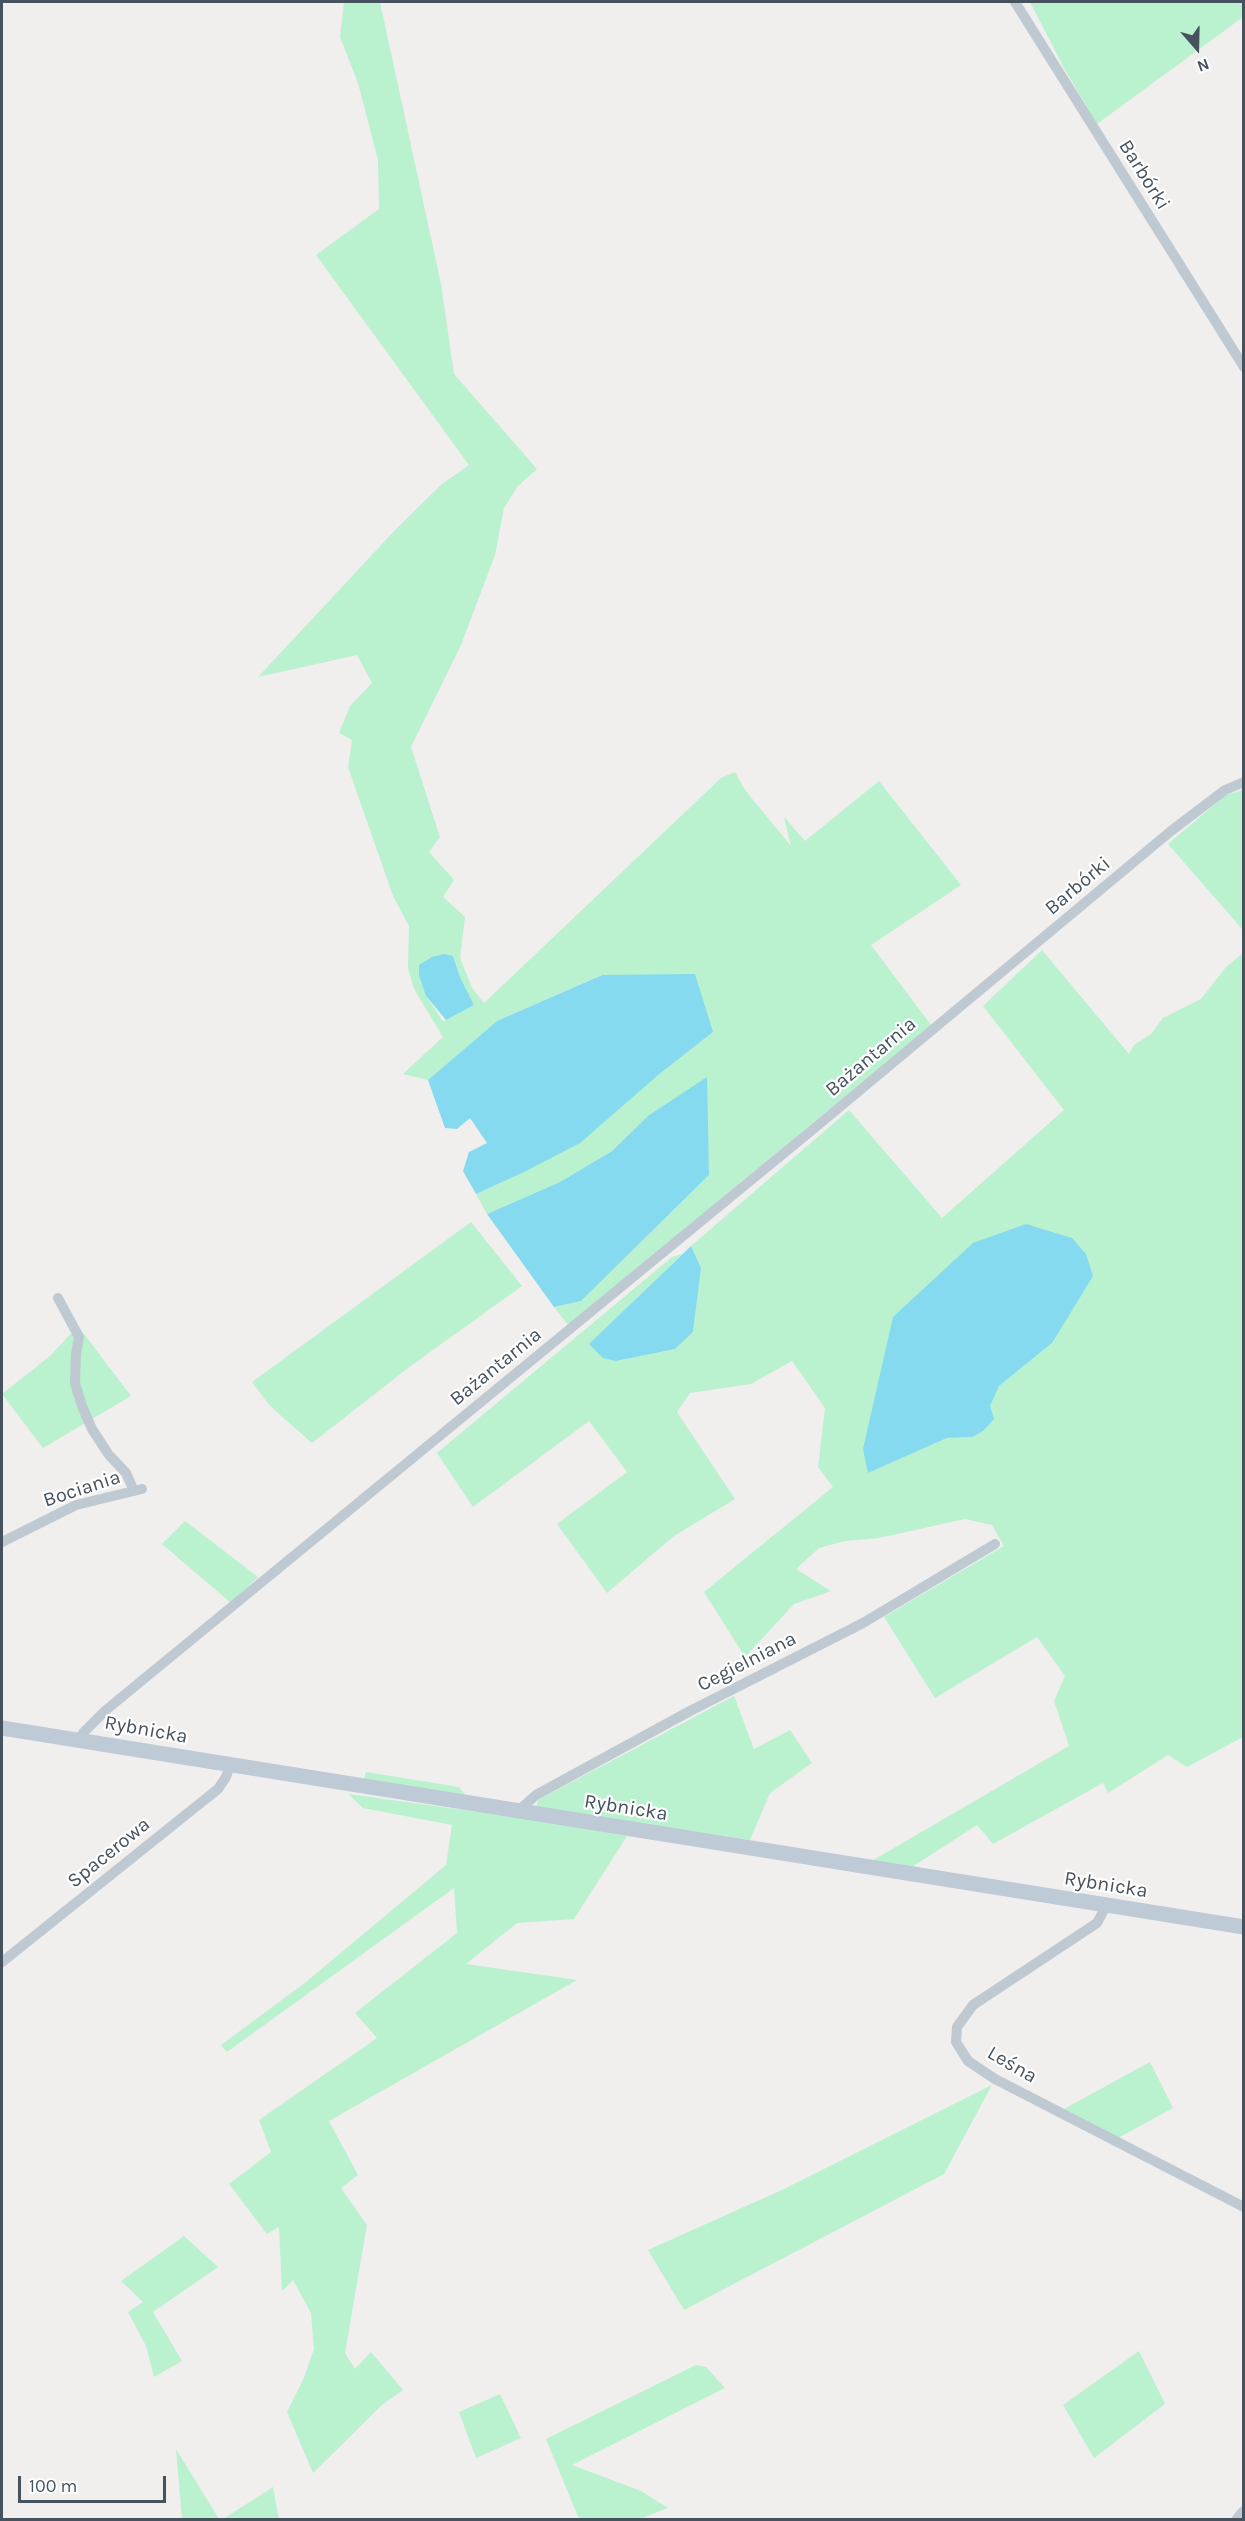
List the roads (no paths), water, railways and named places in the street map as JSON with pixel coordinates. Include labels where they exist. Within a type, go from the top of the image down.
[{"type":"main road","name":"Rybnicka","points":[[2,1728],[1244,1927]]},
{"type":"main road","points":[[1239,2520],[1244,2514]]},
{"type":"street","name":"Barbórki","points":[[1014,2],[1244,367]]},
{"type":"street","name":"Barbórki","points":[[939,1023],[1040,942],[1171,831],[1225,790],[1244,782]]},
{"type":"street","name":"Bażantarnia","points":[[81,1741],[83,1733],[106,1710],[808,1134],[939,1023]]},
{"type":"street","name":"Bociania","points":[[2,1542],[76,1505],[138,1490],[109,1455],[92,1429],[82,1406],[75,1383],[76,1354],[80,1337],[58,1298]]},
{"type":"street","name":"Cegielniana","points":[[517,1812],[536,1795],[690,1711],[863,1623],[995,1544]]},
{"type":"street","name":"Spacerowa","points":[[2,1962],[218,1789],[230,1765]]},
{"type":"street","name":"Leśna","points":[[1106,1906],[1097,1923],[1075,1940],[974,2005],[957,2027],[956,2042],[968,2061],[995,2079],[1244,2207]]},
{"type":"water","points":[[444,954],[453,956],[460,977],[474,1005],[446,1020],[426,996],[419,975],[419,965],[432,957]]},
{"type":"water","points":[[695,974],[713,1032],[657,1076],[580,1143],[476,1194],[463,1171],[469,1152],[487,1143],[470,1118],[457,1129],[445,1128],[428,1080],[497,1021],[602,975]]},
{"type":"water","points":[[707,1077],[709,1175],[581,1301],[554,1307],[487,1214],[560,1182],[612,1151],[648,1116]]},
{"type":"water","points":[[1026,1224],[1072,1238],[1086,1254],[1093,1276],[1052,1343],[999,1386],[990,1406],[994,1419],[983,1431],[972,1437],[947,1438],[868,1473],[863,1449],[893,1317],[973,1243]]},
{"type":"water","points":[[691,1246],[701,1268],[693,1332],[675,1349],[616,1361],[603,1358],[589,1344]]}]
